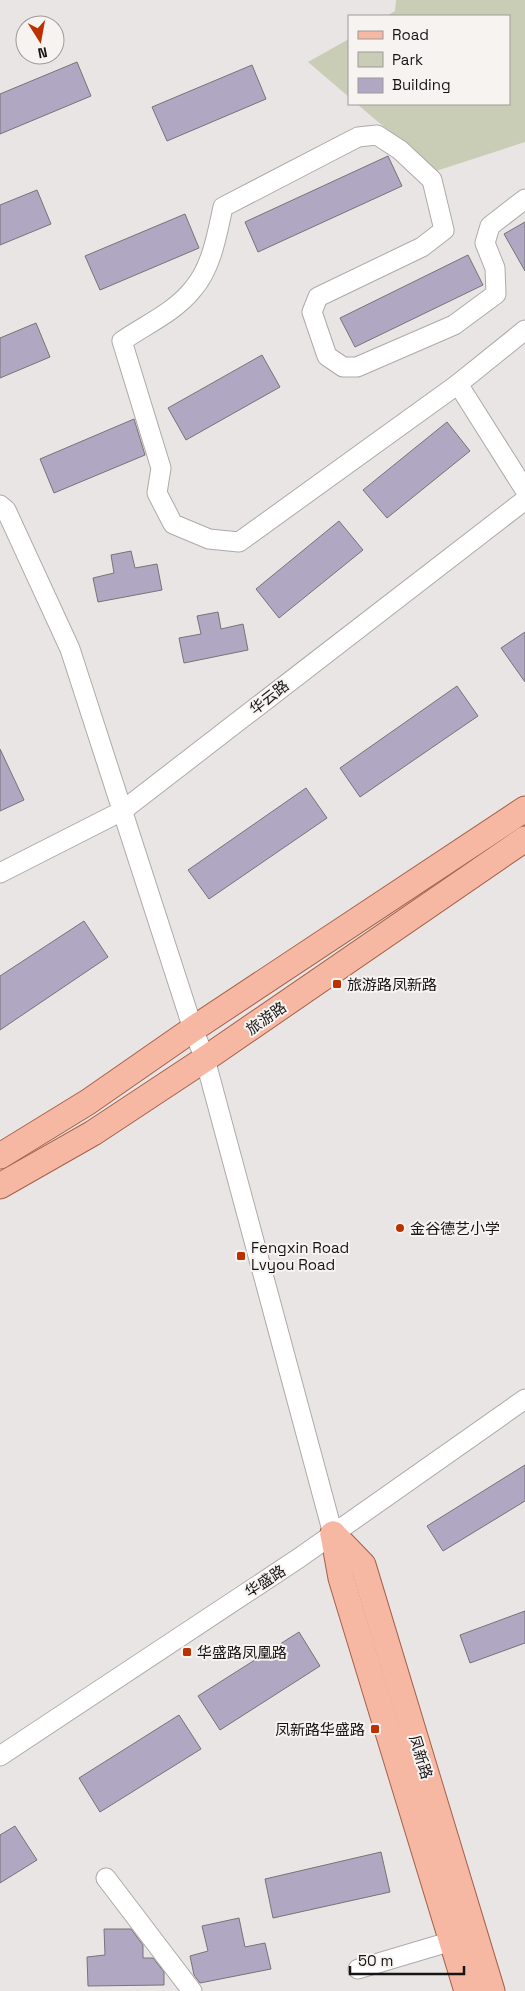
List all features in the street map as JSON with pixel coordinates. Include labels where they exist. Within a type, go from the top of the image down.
[{"type":"main road","name":"旅游路","points":[[0,1156],[88,1102],[193,1029],[525,810]]},
{"type":"main road","name":"旅游路","points":[[0,1186],[93,1133],[205,1060],[525,839]]},
{"type":"main road","points":[[333,1534],[341,1578],[467,1991]]},
{"type":"main road","name":"凤新路","points":[[333,1534],[363,1565],[492,1991]]},
{"type":"street","points":[[525,198],[490,226],[485,243],[496,268],[496,294],[454,326],[357,368],[343,367],[327,356],[312,312],[318,296],[422,247],[444,230],[432,180],[400,150],[377,134],[358,137],[223,207],[208,263],[193,289],[165,314],[122,341],[161,468],[157,492],[173,524],[209,539],[239,542],[458,384],[525,330]]},
{"type":"street","points":[[458,384],[525,490]]},
{"type":"street","name":"华云路","points":[[0,873],[122,811],[525,500]]},
{"type":"street","points":[[0,505],[6,510],[70,649],[193,1029],[205,1060],[333,1534]]},
{"type":"street","name":"华盛路","points":[[0,1756],[333,1534],[525,1399]]},
{"type":"street","points":[[106,1878],[192,1991]]},
{"type":"street","points":[[358,1968],[452,1941]]},
{"type":"green space","points":[[396,0],[525,0],[525,142],[436,171],[358,105],[510,105],[510,15],[389,15],[395,11]]},
{"type":"green space","points":[[348,40],[348,96],[308,62]]},
{"type":"building","points":[[77,62],[91,96],[0,134],[0,94]]},
{"type":"building","points":[[252,65],[266,99],[167,141],[152,107]]},
{"type":"building","points":[[388,156],[402,186],[258,252],[245,222]]},
{"type":"building","points":[[37,190],[51,224],[0,245],[0,205]]},
{"type":"building","points":[[185,214],[199,248],[100,290],[85,256]]},
{"type":"building","points":[[525,222],[525,271],[504,234]]},
{"type":"building","points":[[468,255],[483,285],[355,347],[340,318]]},
{"type":"building","points":[[36,323],[50,357],[0,378],[0,338]]},
{"type":"building","points":[[262,355],[280,387],[186,440],[168,408]]},
{"type":"building","points":[[134,419],[145,455],[54,493],[40,459]]},
{"type":"building","points":[[447,422],[470,451],[387,518],[363,490]]},
{"type":"building","points":[[339,521],[363,550],[279,618],[256,589]]},
{"type":"building","points":[[131,551],[135,568],[157,564],[162,590],[98,602],[93,578],[114,573],[111,555]]},
{"type":"building","points":[[218,612],[221,629],[243,624],[248,650],[184,663],[179,638],[201,634],[197,616]]},
{"type":"building","points":[[525,632],[525,682],[501,648]]},
{"type":"building","points":[[457,686],[478,716],[360,797],[340,768]]},
{"type":"building","points":[[0,749],[24,800],[0,811]]},
{"type":"building","points":[[306,788],[327,818],[209,899],[188,870]]},
{"type":"building","points":[[84,921],[108,957],[0,1030],[0,976]]},
{"type":"building","points":[[525,1465],[525,1501],[443,1551],[427,1526]]},
{"type":"building","points":[[525,1611],[525,1643],[470,1663],[460,1635]]},
{"type":"building","points":[[299,1632],[320,1666],[220,1730],[198,1696]]},
{"type":"building","points":[[179,1715],[201,1749],[100,1812],[79,1778]]},
{"type":"building","points":[[15,1826],[37,1860],[0,1883],[0,1835]]},
{"type":"building","points":[[381,1852],[390,1892],[273,1918],[265,1879]]},
{"type":"building","points":[[239,1918],[245,1947],[265,1943],[271,1969],[200,1983],[194,1975],[190,1956],[208,1951],[202,1926]]},
{"type":"building","points":[[104,1929],[131,1929],[143,1945],[143,1958],[153,1958],[164,1972],[164,1985],[88,1986],[87,1957],[105,1955]]},
{"type":"place","name":"旅游路凤新路","points":[[337,984]]},
{"type":"place","name":"金谷德艺小学","points":[[400,1228]]},
{"type":"place","name":"Fengxin Road Lvyou Road","points":[[241,1256]]},
{"type":"place","name":"华盛路凤凰路","points":[[187,1652]]},
{"type":"place","name":"凤新路华盛路","points":[[375,1729]]}]
